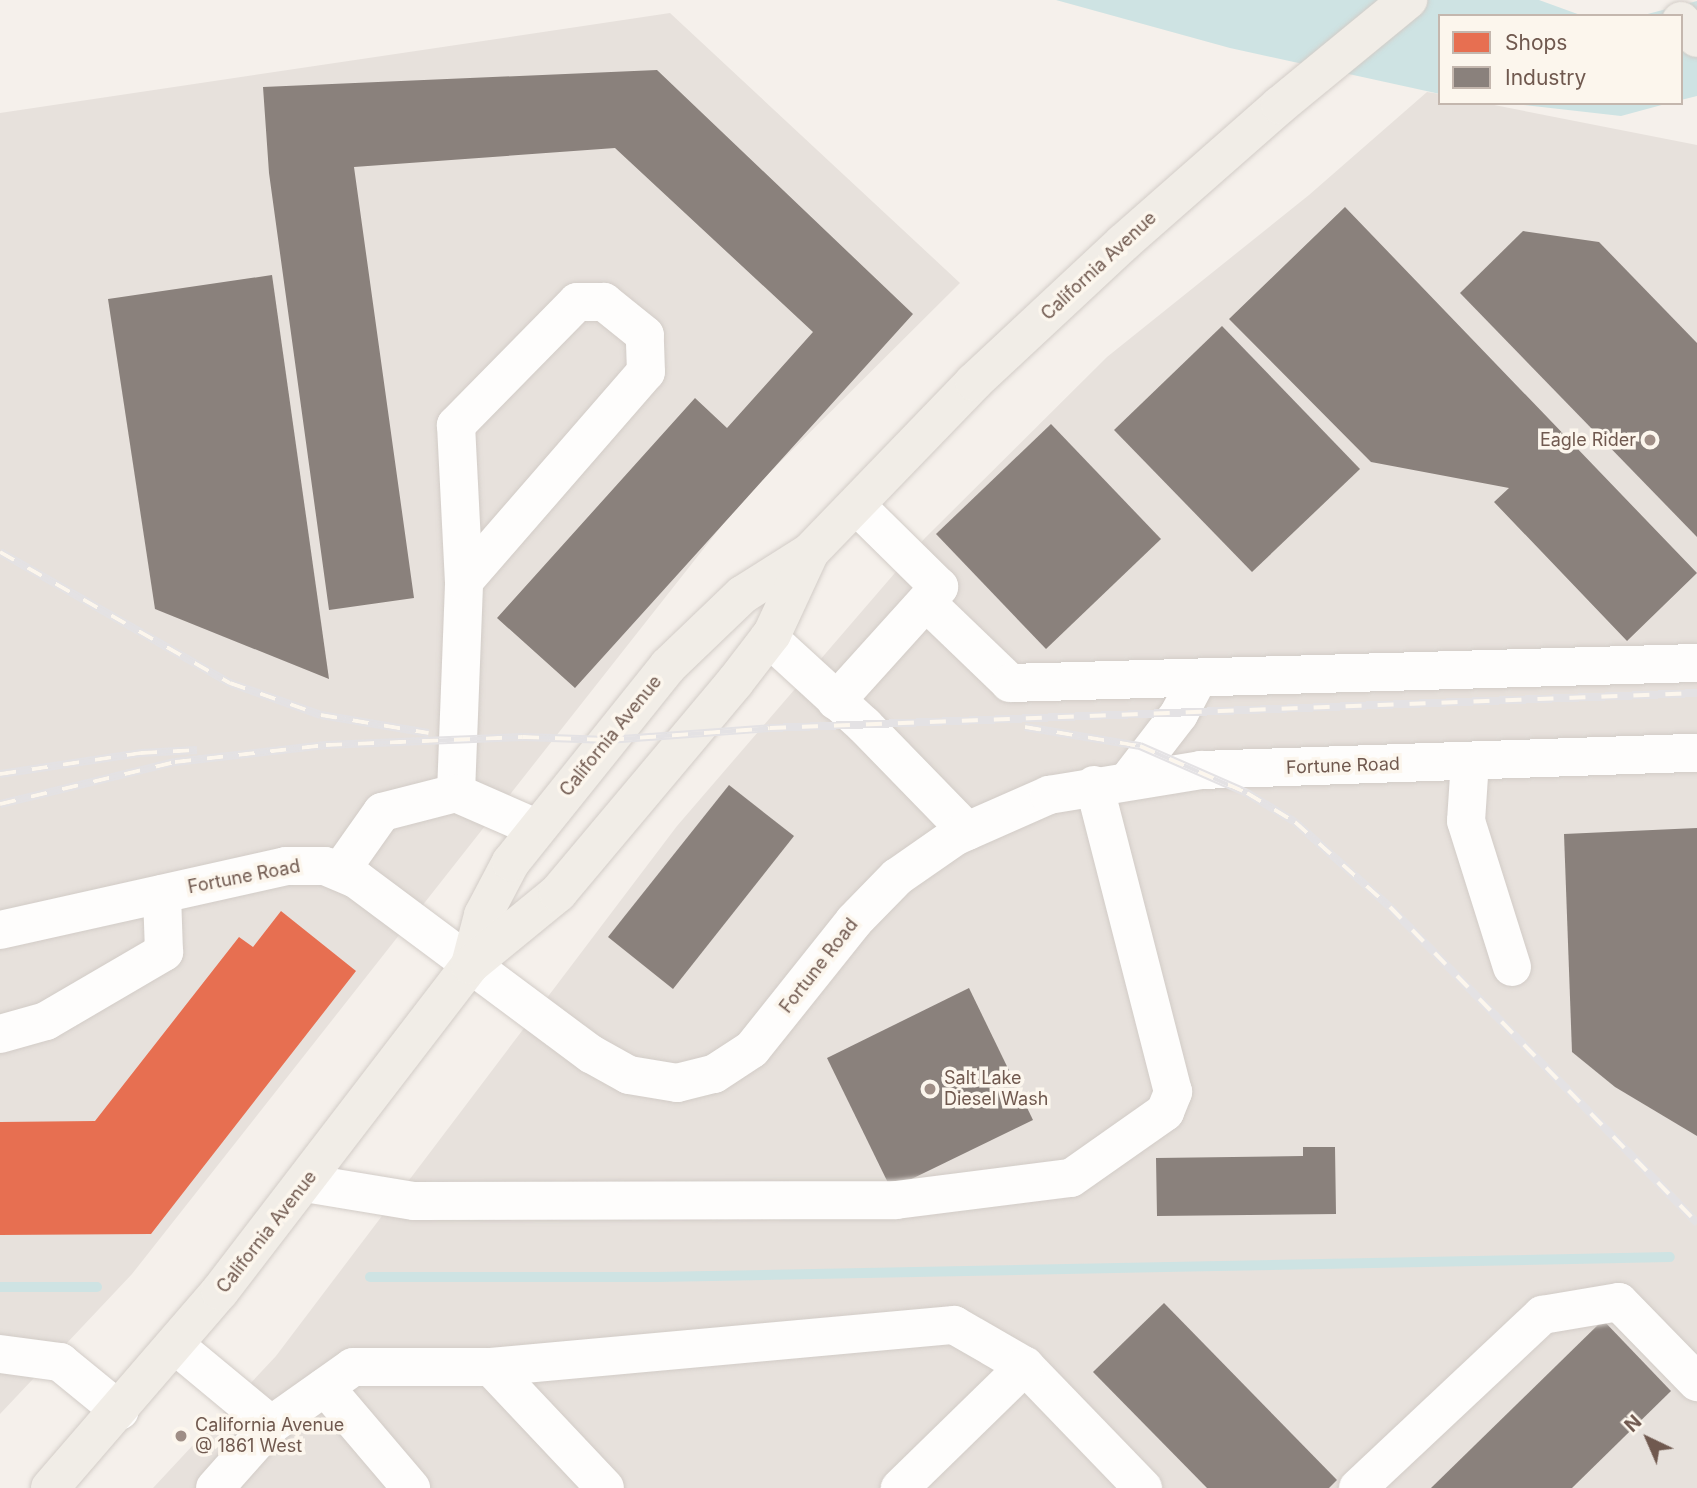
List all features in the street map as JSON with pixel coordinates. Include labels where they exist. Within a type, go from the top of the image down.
[{"type":"main road","name":"California Avenue","points":[[470,965],[496,885],[536,828],[677,657],[742,595],[810,552],[974,382],[1221,156],[1409,0]]},
{"type":"main road","points":[[1661,0],[1674,14]]},
{"type":"main road","points":[[1683,23],[1697,38]]},
{"type":"main road","name":"California Avenue","points":[[63,1484],[305,1184],[470,965],[558,893],[769,638],[810,552]]},
{"type":"street","points":[[456,793],[464,581],[456,425],[577,302],[604,302],[645,335],[646,372],[464,581]]},
{"type":"street","points":[[836,701],[927,603],[939,583],[857,506]]},
{"type":"street","points":[[927,603],[1010,683],[1697,663]]},
{"type":"street","points":[[769,638],[967,831]]},
{"type":"street","points":[[305,1184],[414,1201],[896,1200],[1071,1178],[1165,1112],[1173,1092],[1112,782],[1179,714],[1198,679]]},
{"type":"street","name":"Fortune Road","points":[[0,930],[286,866],[341,870],[609,1065],[651,1081],[697,1080],[752,1049],[874,898],[926,855],[967,831],[1049,795],[1112,782],[1201,770],[1697,753]]},
{"type":"street","points":[[1470,761],[1465,821],[1512,967]]},
{"type":"street","points":[[341,870],[382,812],[456,793],[536,828]]},
{"type":"street","points":[[0,1034],[46,1021],[164,952],[162,894]]},
{"type":"street","points":[[1358,1488],[1542,1315],[1619,1302],[1697,1382]]},
{"type":"street","points":[[215,1488],[271,1425],[354,1367],[491,1367],[954,1325],[1025,1366],[1143,1488]]},
{"type":"street","points":[[176,1346],[271,1425]]},
{"type":"street","points":[[0,1354],[60,1362],[120,1411]]},
{"type":"street","points":[[900,1488],[1025,1366]]},
{"type":"street","points":[[491,1367],[605,1488]]},
{"type":"street","points":[[325,1387],[411,1488]]},
{"type":"shaded area","points":[[1056,0],[1539,0],[1578,14],[1438,14],[1438,94],[1230,48]]},
{"type":"shaded area","points":[[1697,1],[1697,96],[1683,100],[1683,14],[1648,14]]},
{"type":"shaded area","points":[[670,13],[960,283],[742,500],[132,1274],[0,1414],[0,113]]},
{"type":"shaded area","points":[[1427,92],[1438,94],[1438,105],[1494,105],[1697,145],[1697,1488],[153,1488],[276,1356],[677,826],[925,538],[1107,357],[1309,195]]},
{"type":"shaded area","points":[[1524,105],[1662,105],[1621,116]]},
{"type":"building: Shops","points":[[281,911],[356,971],[151,1234],[0,1235],[0,1122],[95,1121],[239,937],[253,947]]},
{"type":"building: Industry","points":[[657,70],[913,314],[575,688],[497,618],[695,398],[727,428],[813,332],[615,148],[354,167],[414,598],[329,610],[269,173],[263,87]]},
{"type":"building: Industry","points":[[1345,207],[1697,573],[1627,641],[1494,502],[1509,488],[1371,462],[1229,319]]},
{"type":"building: Industry","name":"Eagle Rider","points":[[1523,231],[1599,242],[1697,343],[1697,537],[1460,293]]},
{"type":"building: Industry","points":[[272,275],[329,679],[155,609],[108,299]]},
{"type":"building: Industry","points":[[1222,326],[1360,469],[1252,572],[1114,430]]},
{"type":"building: Industry","points":[[1051,424],[1161,539],[1046,649],[936,534]]},
{"type":"building: Industry","points":[[729,785],[794,836],[673,989],[608,937]]},
{"type":"building: Industry","points":[[1697,828],[1697,1136],[1615,1087],[1572,1052],[1564,834]]},
{"type":"building: Industry","name":"Salt Lake Diesel Wash","points":[[969,988],[1033,1120],[891,1189],[827,1058]]},
{"type":"building: Industry","points":[[1303,1147],[1335,1147],[1336,1214],[1157,1216],[1156,1158],[1303,1156]]},
{"type":"building: Industry","points":[[1164,1303],[1337,1480],[1329,1488],[1207,1488],[1093,1372]]},
{"type":"building: Industry","points":[[1603,1320],[1671,1391],[1572,1488],[1431,1488]]},
{"type":"waterway","points":[[370,1277],[658,1277],[1670,1257]]},
{"type":"waterway","points":[[0,1287],[97,1287]]},
{"type":"railway","points":[[0,552],[230,683],[321,715],[429,733]]},
{"type":"railway","points":[[0,804],[175,762],[326,745],[523,737],[608,740],[770,728],[1697,693]]},
{"type":"railway","points":[[1025,727],[1140,746],[1247,793],[1295,822],[1390,907],[1697,1223]]},
{"type":"railway","points":[[0,774],[141,753],[197,750]]},
{"type":"place","name":"Eagle Rider","points":[[1650,440]]},
{"type":"place","name":"Salt Lake Diesel Wash","points":[[930,1089]]},
{"type":"place","name":"California Avenue @ 1861 West","points":[[181,1436]]}]
